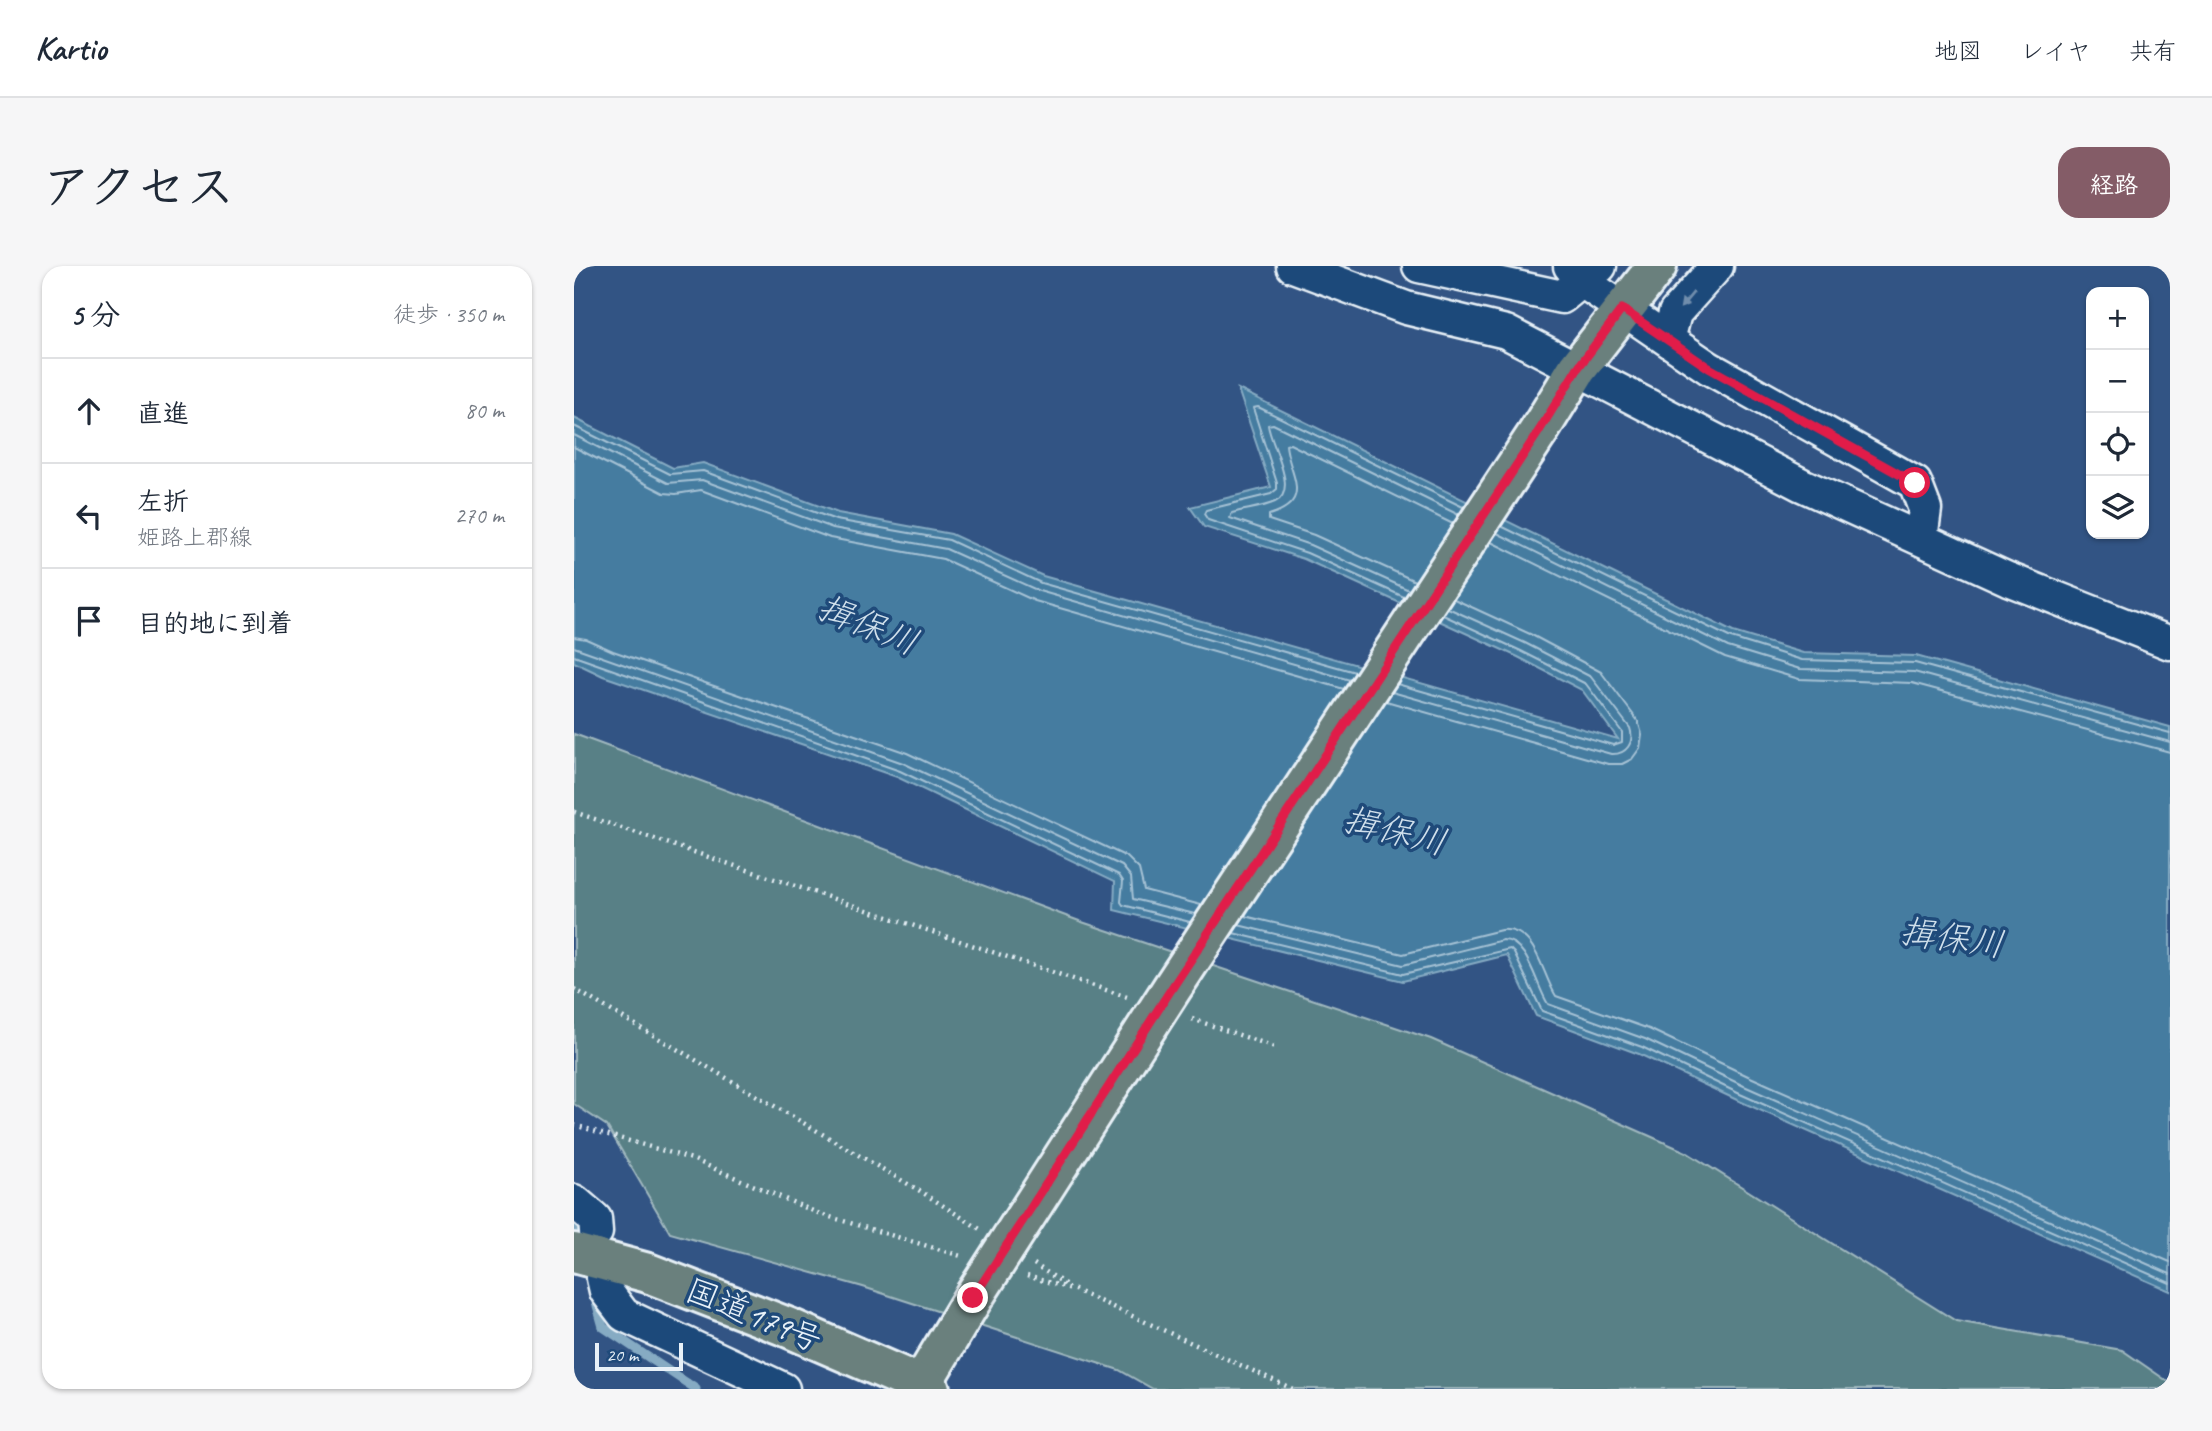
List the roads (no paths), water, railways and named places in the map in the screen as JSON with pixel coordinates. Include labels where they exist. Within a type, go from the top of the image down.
[{"type":"main road","points":[[925,1387],[973,1298],[1172,988],[1539,431],[1577,369],[1657,266]]},
{"type":"main road","name":"国道179号","points":[[585,1242],[648,1273],[787,1327],[925,1387]]},
{"type":"street","points":[[1293,266],[1406,308],[1506,332],[1801,485],[2008,579],[2170,643]]},
{"type":"street","points":[[1419,266],[1562,298],[1584,271],[1622,309],[1709,368],[1915,483],[1925,509],[1921,539]]},
{"type":"street","points":[[1668,340],[1675,313],[1717,266]]},
{"type":"street","points":[[574,1201],[595,1219],[585,1242]]},
{"type":"street","points":[[603,1278],[606,1291],[624,1315],[783,1389]]},
{"type":"water","name":"揖保川","points":[[1238,389],[1733,632],[1803,653],[1916,656],[2170,727],[2170,1291],[1639,1054],[1536,1016],[1507,955],[1403,981],[1114,910],[1115,881],[897,777],[603,676],[574,662],[574,418],[673,468],[703,463],[838,513],[951,534],[1043,576],[1618,739],[1582,690],[1518,657],[1304,559],[1204,527],[1190,507],[1271,487]]},
{"type":"waterway","points":[[574,1223],[580,1244]]},
{"type":"waterway","points":[[594,1295],[603,1327],[696,1389]]}]
